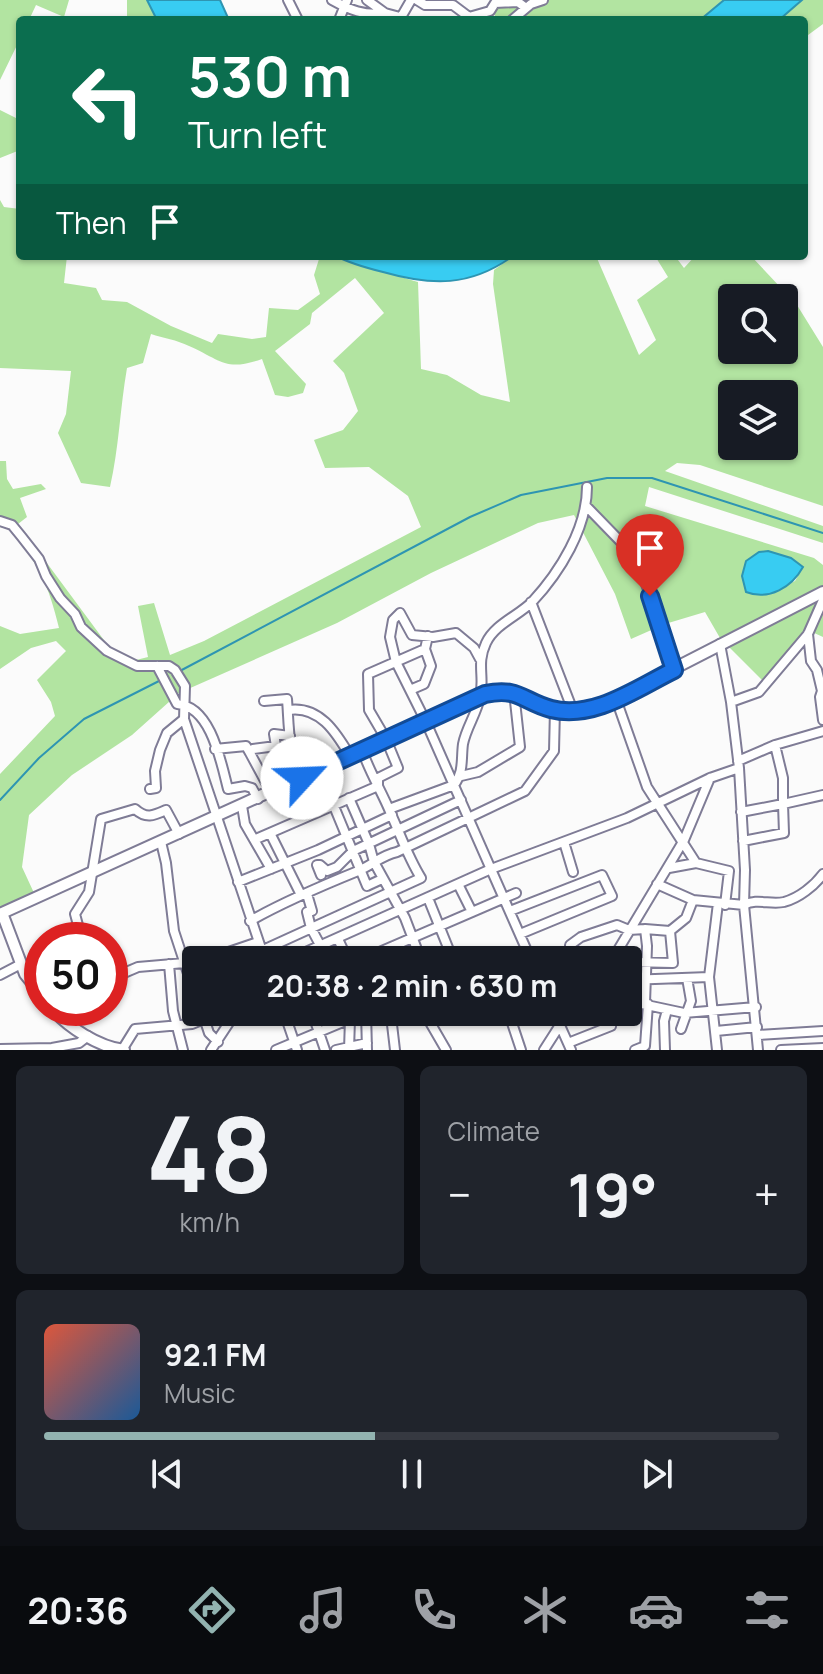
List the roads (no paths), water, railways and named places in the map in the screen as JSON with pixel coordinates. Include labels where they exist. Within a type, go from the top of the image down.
[{"type":"main road","points":[[24,972],[1,914],[481,696],[514,692],[555,709],[573,711],[599,707],[720,644],[821,597]]},
{"type":"main road","points":[[67,1026],[82,1043],[121,1050]]},
{"type":"street","points":[[332,0],[345,4],[354,12],[372,15],[385,13]]},
{"type":"street","points":[[367,0],[394,16]]},
{"type":"street","points":[[402,16],[414,0],[425,5],[453,5],[468,16]]},
{"type":"street","points":[[472,16],[490,11],[495,3],[530,4],[543,0]]},
{"type":"street","points":[[238,882],[347,837],[390,812],[454,785],[461,776],[463,741],[481,696],[480,659],[488,639],[531,602],[570,548],[587,507],[587,487]]},
{"type":"street","points":[[587,507],[622,543],[644,578],[674,670]]},
{"type":"street","points":[[0,521],[12,525],[39,559],[46,576],[75,614],[81,627],[107,651],[137,666],[160,670],[169,666],[177,672],[185,686],[184,719],[259,946]]},
{"type":"street","points":[[731,702],[759,692],[808,634],[821,597]]},
{"type":"street","points":[[531,602],[573,711]]},
{"type":"street","points":[[480,659],[474,648],[456,633],[412,635],[400,613],[393,620],[390,637],[396,662],[469,817],[524,946]]},
{"type":"street","points":[[808,634],[811,661],[817,670],[822,691],[823,720]]},
{"type":"street","points":[[410,690],[424,684],[431,666],[425,649],[428,636]]},
{"type":"street","points":[[720,644],[738,764],[745,870],[744,905],[758,1050]]},
{"type":"street","points":[[378,786],[378,778],[398,768],[369,710],[368,674],[425,649]]},
{"type":"street","points":[[160,670],[177,704],[196,711],[206,723],[228,789],[252,788],[258,799]]},
{"type":"street","points":[[461,776],[478,772],[520,747],[514,692]]},
{"type":"street","points":[[264,701],[287,699],[290,736],[302,778]]},
{"type":"street","points":[[616,699],[647,787],[696,863]]},
{"type":"street","points":[[288,710],[298,708],[321,717],[337,734],[350,756]]},
{"type":"street","points":[[250,921],[525,791],[554,751],[555,709]]},
{"type":"street","points":[[150,789],[156,788],[155,765],[167,733],[184,719]]},
{"type":"street","points":[[301,895],[307,894],[312,911],[307,912],[311,928],[321,946],[491,869],[659,804],[775,745],[823,731]]},
{"type":"street","points":[[250,753],[253,749],[276,746],[274,734],[290,736]]},
{"type":"street","points":[[743,841],[784,833],[783,778],[775,745]]},
{"type":"street","points":[[215,749],[246,746],[271,792]]},
{"type":"street","points":[[272,946],[421,878],[403,848],[362,750]]},
{"type":"street","points":[[319,770],[367,886],[382,879]]},
{"type":"street","points":[[620,946],[684,840],[710,778]]},
{"type":"street","points":[[256,839],[378,786]]},
{"type":"street","points":[[741,812],[823,795]]},
{"type":"street","points":[[349,798],[374,862],[401,910],[416,946]]},
{"type":"street","points":[[322,870],[337,867],[353,851],[461,800]]},
{"type":"street","points":[[242,806],[245,824],[271,869]]},
{"type":"street","points":[[77,922],[75,914],[89,892],[101,819],[135,809],[143,816],[153,816],[166,810],[179,834]]},
{"type":"street","points":[[270,833],[301,895]]},
{"type":"street","points":[[161,842],[174,931],[182,957]]},
{"type":"street","points":[[564,842],[573,872]]},
{"type":"street","points":[[315,851],[330,881]]},
{"type":"street","points":[[669,868],[696,863],[729,871],[745,870]]},
{"type":"street","points":[[717,1050],[709,977],[729,871]]},
{"type":"street","points":[[657,884],[693,900],[744,905],[752,901],[785,902],[814,887],[823,874]]},
{"type":"street","points":[[510,911],[602,875],[612,896],[517,931]]},
{"type":"street","points":[[458,884],[472,912]]},
{"type":"street","points":[[393,946],[516,893]]},
{"type":"street","points":[[428,898],[447,946]]},
{"type":"street","points":[[570,946],[581,937],[617,925],[629,930],[670,931],[686,918],[693,900]]},
{"type":"street","points":[[635,1050],[645,1046],[645,929]]},
{"type":"street","points":[[642,963],[673,963],[670,931]]},
{"type":"street","points":[[338,939],[341,946]]},
{"type":"street","points":[[128,971],[138,967],[182,963]]},
{"type":"street","points":[[0,975],[21,964]]},
{"type":"street","points":[[169,964],[176,1026],[183,1050]]},
{"type":"street","points":[[642,979],[709,977]]},
{"type":"street","points":[[681,1029],[691,1001],[687,978]]},
{"type":"street","points":[[642,1002],[688,1013],[756,1007]]},
{"type":"street","points":[[665,1050],[664,1021],[667,1010]]},
{"type":"street","points":[[121,1050],[135,1029],[182,1025]]},
{"type":"street","points":[[207,1026],[218,1042]]},
{"type":"street","points":[[211,1050],[228,1026]]},
{"type":"street","points":[[289,1026],[295,1046]]},
{"type":"street","points":[[316,1026],[325,1050]]},
{"type":"street","points":[[276,1050],[295,1046],[330,1026]]},
{"type":"street","points":[[349,1049],[350,1026]]},
{"type":"street","points":[[336,1050],[367,1046],[366,1026]]},
{"type":"street","points":[[392,1026],[395,1050]]},
{"type":"street","points":[[430,1026],[443,1049]]},
{"type":"street","points":[[513,1026],[521,1050]]},
{"type":"street","points":[[544,1050],[559,1026]]},
{"type":"street","points":[[560,1026],[570,1046],[611,1026]]},
{"type":"street","points":[[716,1031],[823,1031]]},
{"type":"street","points":[[0,1049],[52,1049],[82,1043]]},
{"type":"street","points":[[781,1050],[823,1048]]},
{"type":"water","points":[[147,0],[220,0],[227,16],[155,16]]},
{"type":"water","points":[[724,0],[802,0],[784,16],[705,16]]},
{"type":"water","points":[[344,260],[507,260],[481,274],[450,281],[418,280]]},
{"type":"water","points":[[768,551],[791,558],[803,567],[793,581],[779,590],[763,595],[746,592],[742,576],[746,561],[759,552]]},
{"type":"waterway","points":[[178,672],[470,517],[521,495],[607,478],[652,478],[823,533]]},
{"type":"waterway","points":[[0,800],[39,758],[84,719],[161,680]]}]
